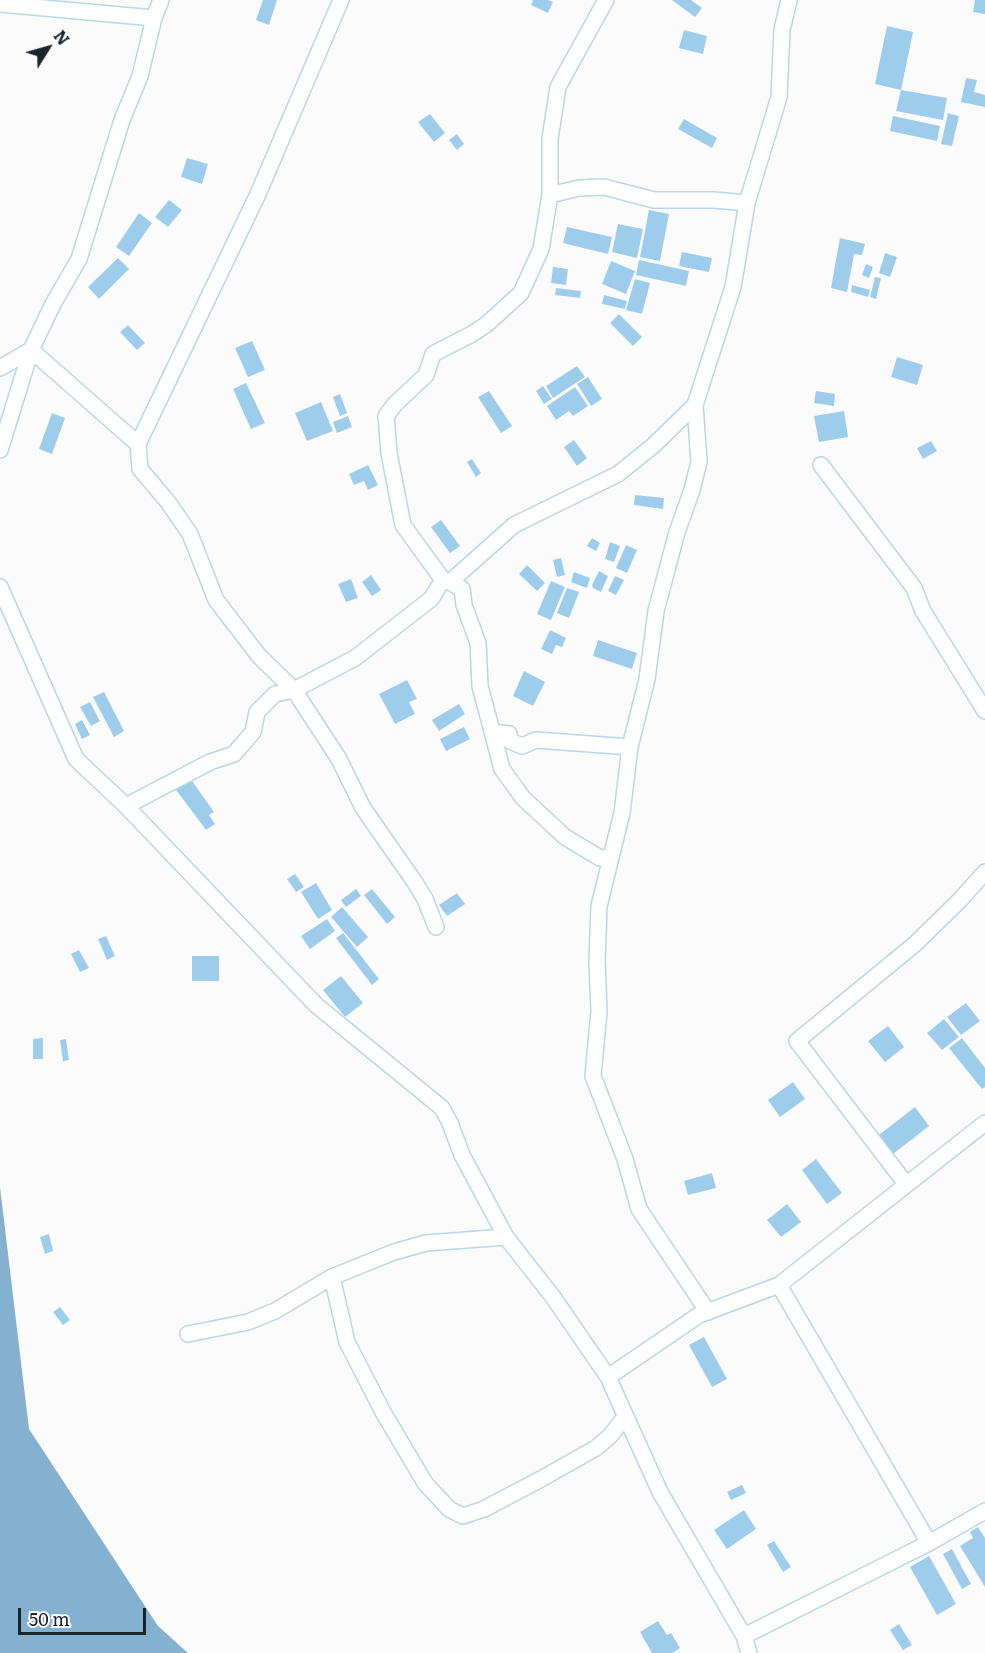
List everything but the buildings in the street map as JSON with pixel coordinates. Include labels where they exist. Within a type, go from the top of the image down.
[{"type":"street","points":[[0,450],[31,350],[53,304],[79,259],[122,120],[140,76],[154,18],[161,0]]},
{"type":"street","points":[[342,0],[258,194],[138,444],[141,469],[190,534],[216,600],[259,656],[294,690],[339,759],[363,808],[414,881],[436,927]]},
{"type":"street","points":[[606,0],[558,87],[550,139],[550,195],[541,249],[521,293],[487,324],[433,354],[426,375],[394,404],[386,416],[403,525],[447,581],[462,589],[464,605],[478,643],[480,686],[502,769],[523,798],[565,837],[600,858],[610,857]]},
{"type":"street","points":[[708,1312],[639,1209],[625,1159],[593,1076],[599,1011],[597,961],[599,906],[622,813],[630,747],[647,679],[656,611],[676,532],[692,490],[699,462],[696,405],[734,287],[747,203],[779,97],[782,30],[789,0]]},
{"type":"street","points":[[0,4],[154,18]]},
{"type":"street","points":[[550,195],[579,188],[604,188],[654,201],[714,200],[747,203]]},
{"type":"street","points":[[31,350],[138,444]]},
{"type":"street","points":[[0,368],[31,350]]},
{"type":"street","points":[[126,806],[210,762],[234,754],[253,732],[257,712],[275,694],[294,690],[355,658],[431,599],[447,581],[514,525],[618,474],[654,445],[696,405]]},
{"type":"street","points":[[821,465],[914,588],[923,611],[985,711]]},
{"type":"street","points":[[0,587],[76,759],[126,806],[316,1005],[442,1108],[462,1155],[506,1237],[553,1297],[608,1377],[660,1492],[744,1636],[750,1653]]},
{"type":"street","points":[[493,732],[508,734],[510,741],[522,746],[536,740],[630,747]]},
{"type":"street","points":[[906,1184],[797,1041],[915,944],[985,872]]},
{"type":"street","points":[[608,1377],[708,1312],[780,1285],[985,1123]]},
{"type":"street","points":[[188,1334],[248,1322],[274,1311],[332,1277],[394,1252],[426,1243],[506,1237]]},
{"type":"street","points":[[332,1277],[347,1342],[382,1412],[424,1483],[449,1509],[463,1516],[484,1509],[596,1448],[610,1436],[625,1417]]},
{"type":"street","points":[[780,1285],[929,1543]]},
{"type":"street","points":[[744,1636],[929,1543],[985,1510]]},
{"type":"water","points":[[0,1187],[29,1429],[158,1626],[188,1653],[0,1653]]}]
